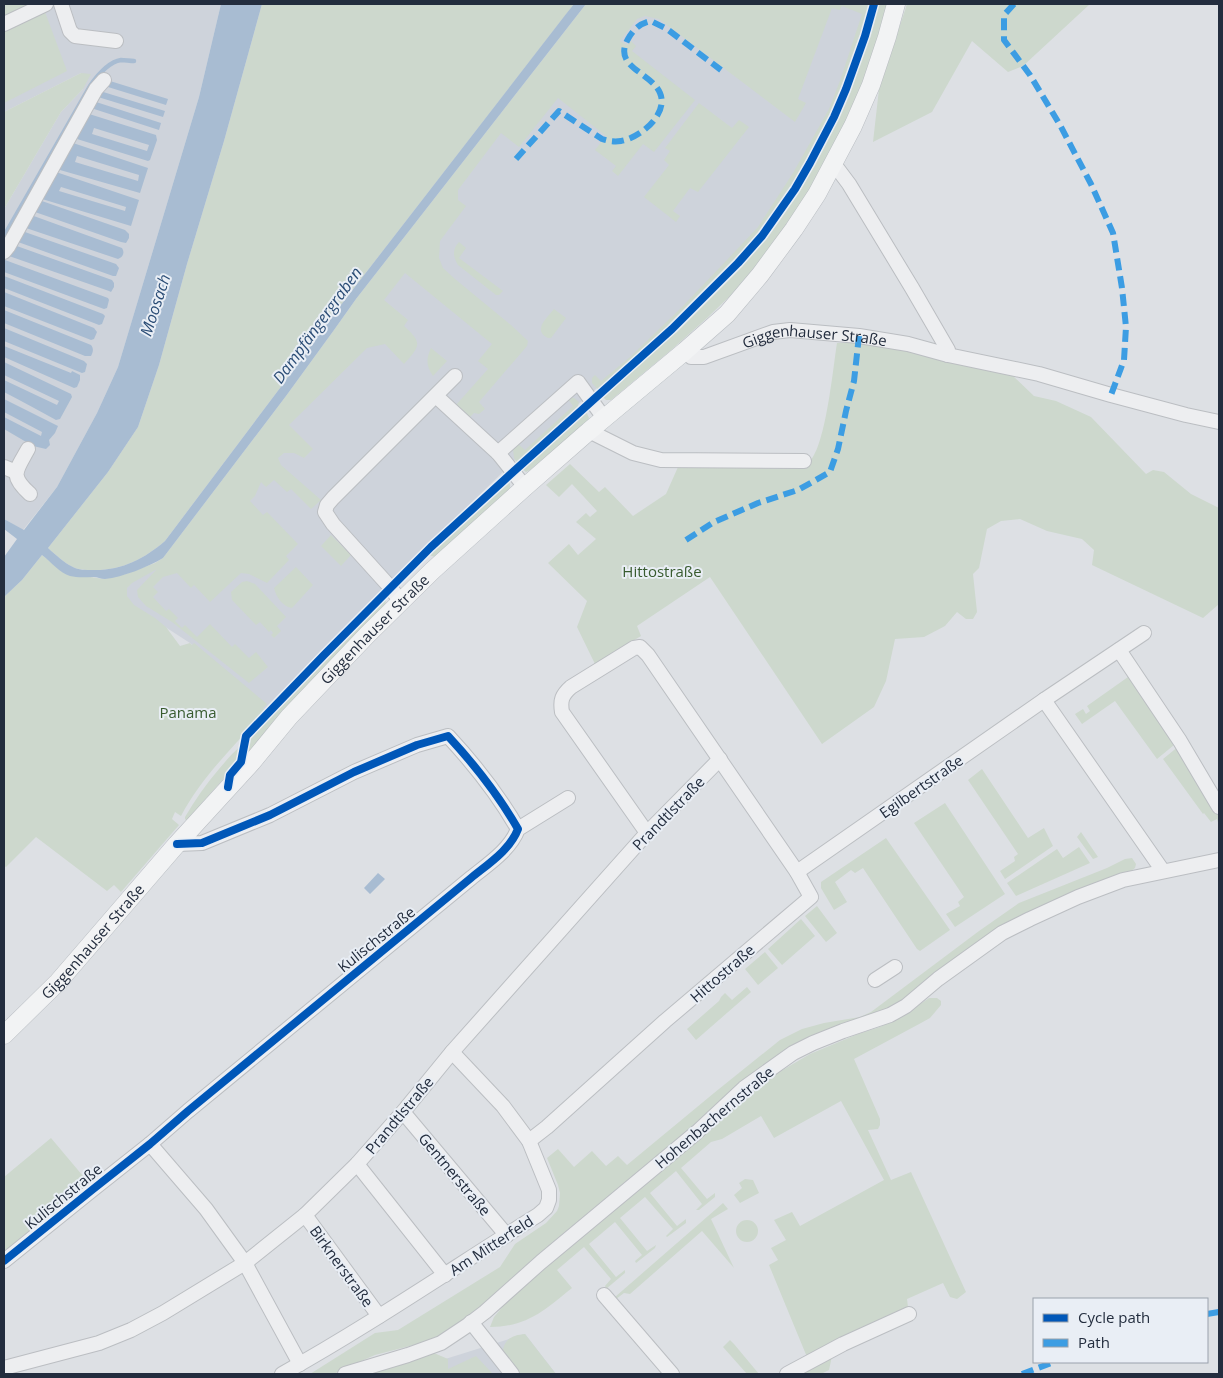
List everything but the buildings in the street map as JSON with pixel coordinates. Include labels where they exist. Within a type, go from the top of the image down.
[{"type":"main road","name":"Giggenhauser Straße","points":[[4,1035],[64,975],[177,844],[252,762],[289,717],[400,602],[525,487],[727,314],[760,275],[794,229],[834,164],[871,85],[896,4]]},
{"type":"street","points":[[4,24],[46,4]]},
{"type":"street","points":[[61,4],[70,30],[75,36],[116,41]]},
{"type":"street","points":[[4,252],[8,248],[96,89],[104,80]]},
{"type":"street","points":[[834,164],[849,184],[912,288],[948,350],[948,355]]},
{"type":"street","name":"Giggenhauser Straße","points":[[685,350],[693,358],[704,357],[773,332],[790,330],[859,336],[908,344],[948,355],[1039,374],[1195,418],[1219,422]]},
{"type":"street","points":[[400,602],[390,587],[333,524],[325,512],[327,505],[333,498],[455,376]]},
{"type":"street","points":[[498,453],[578,382],[604,418]]},
{"type":"street","points":[[436,396],[498,453],[525,487]]},
{"type":"street","points":[[589,431],[633,453],[661,460],[804,461]]},
{"type":"street","points":[[28,449],[10,469],[20,485],[30,494]]},
{"type":"street","name":"Egilbertstraße","points":[[797,872],[1044,700],[1144,633]]},
{"type":"street","name":"Hittostraße","points":[[529,1141],[811,897],[797,872],[640,646],[565,692],[560,704],[562,712],[647,832]]},
{"type":"street","points":[[1119,650],[1180,741],[1219,807]]},
{"type":"street","points":[[1044,700],[1163,871]]},
{"type":"street","points":[[177,844],[202,843],[270,815],[354,772],[417,745],[448,736],[463,752],[507,811],[518,829]]},
{"type":"street","name":"Prandtlstraße","points":[[4,1368],[99,1343],[131,1330],[163,1313],[245,1263],[306,1215],[357,1164],[404,1112],[452,1052],[647,832],[720,759]]},
{"type":"street","name":"Kulischstraße","points":[[4,1261],[150,1144],[485,867],[507,847],[515,837],[518,829],[568,798]]},
{"type":"street","name":"Hohenbachernstraße","points":[[345,1374],[441,1343],[485,1312],[540,1262],[697,1132],[744,1088],[793,1053],[820,1040],[890,1015],[906,1006],[938,979],[1002,933],[1078,897],[1123,880],[1219,860]]},
{"type":"street","points":[[875,980],[895,967]]},
{"type":"street","name":"Am Mitterfeld","points":[[282,1374],[445,1275],[546,1208],[549,1200],[549,1190],[529,1141],[503,1106],[452,1052]]},
{"type":"street","name":"Gentnerstraße","points":[[404,1112],[507,1235]]},
{"type":"street","points":[[150,1144],[206,1208],[245,1263],[300,1364]]},
{"type":"street","points":[[357,1164],[445,1275]]},
{"type":"street","name":"Birknerstraße","points":[[306,1215],[379,1316]]},
{"type":"street","points":[[604,1294],[672,1374]]},
{"type":"street","points":[[787,1374],[843,1344],[909,1314]]},
{"type":"street","points":[[471,1322],[512,1374]]},
{"type":"shaded area","points":[[4,4],[221,4],[199,97],[118,367],[97,413],[57,487],[23,530],[4,519],[4,209],[61,112],[83,89],[81,73],[4,112]]},
{"type":"shaded area","points":[[601,4],[870,4],[825,123],[799,169],[750,241],[638,353],[514,461],[372,600],[266,711],[190,643],[128,603],[118,580],[157,568],[420,227]]},
{"type":"shaded area","points":[[525,1334],[556,1374],[398,1374],[407,1371]]},
{"type":"green space","points":[[4,4],[42,4],[67,71],[4,103]]},
{"type":"green space","points":[[262,4],[574,4],[318,335],[165,541],[132,563],[103,570],[77,569],[66,563],[48,548],[108,472],[138,427],[159,365]]},
{"type":"green space","name":"Panama","points":[[586,4],[870,4],[837,101],[823,132],[790,192],[744,253],[667,329],[598,390],[592,383],[592,378],[595,375],[601,381],[630,357],[681,308],[758,227],[793,173],[829,109],[862,14],[842,6],[840,10],[832,8],[798,99],[806,103],[795,122],[659,19],[645,16],[637,19],[620,41],[627,45],[631,41],[636,46],[632,51],[695,100],[654,152],[643,144],[618,176],[612,171],[616,166],[595,150],[606,136],[558,98],[519,147],[501,133],[458,190],[458,200],[466,206],[440,241],[439,258],[443,268],[528,341],[527,346],[479,402],[485,409],[479,414],[474,413],[469,418],[456,405],[488,369],[478,361],[492,344],[405,273],[384,300],[408,320],[404,326],[417,341],[416,349],[413,353],[404,364],[385,344],[367,348],[289,425],[313,449],[304,458],[294,453],[284,453],[278,458],[281,465],[321,500],[311,509],[291,489],[287,492],[274,480],[266,487],[261,482],[255,496],[250,501],[263,515],[267,512],[298,544],[286,556],[289,560],[267,583],[249,574],[241,573],[210,602],[194,585],[191,588],[177,573],[163,577],[153,587],[158,592],[153,597],[166,611],[169,609],[178,618],[175,621],[182,628],[185,625],[197,637],[210,624],[232,647],[235,644],[249,658],[256,652],[268,667],[249,683],[172,622],[146,606],[138,597],[137,590],[157,569],[132,583],[127,588],[127,596],[134,605],[166,627],[180,646],[190,643],[192,645],[194,643],[267,704],[263,708],[266,711],[209,774],[189,801],[181,816],[175,812],[172,819],[179,825],[121,892],[114,885],[107,891],[36,837],[6,867],[4,866],[4,597],[22,580],[42,555],[64,573],[104,579],[126,574],[163,558],[286,396],[356,299]]},
{"type":"green space","points":[[878,4],[889,4],[855,106],[809,193],[767,253],[730,296],[670,351],[611,400],[606,400],[603,397],[685,322],[756,250],[792,203],[823,149],[841,111],[857,73]]},
{"type":"green space","points":[[907,4],[1090,4],[1023,66],[1008,72],[972,41],[932,112],[873,142],[879,89]]},
{"type":"green space","points":[[81,73],[91,74],[83,89],[61,112],[4,209],[4,112]]},
{"type":"green space","points":[[699,103],[732,128],[739,120],[749,127],[698,192],[690,188],[673,211],[680,216],[676,222],[644,197],[669,165],[664,160],[670,151],[665,148]]},
{"type":"green space","points":[[459,242],[466,248],[459,258],[503,291],[499,295],[496,295],[458,265],[454,253],[455,247]]},
{"type":"green space","points":[[554,309],[566,318],[551,338],[548,338],[543,335],[541,328]]},
{"type":"green space","points":[[837,343],[875,343],[1011,374],[1034,396],[1056,401],[1091,417],[1146,474],[1153,470],[1164,472],[1191,494],[1219,508],[1219,604],[1203,618],[1092,565],[1094,550],[1082,539],[1047,531],[1020,519],[1001,521],[987,529],[979,568],[973,574],[977,612],[973,619],[966,619],[957,612],[945,626],[924,637],[895,639],[886,681],[874,707],[822,744],[710,577],[637,626],[641,636],[595,664],[577,627],[587,601],[548,563],[569,544],[578,555],[596,539],[576,522],[586,513],[590,517],[597,511],[572,484],[559,497],[546,485],[570,464],[599,492],[605,487],[633,516],[666,494],[678,467],[713,464],[792,468],[803,465],[810,461],[816,452],[825,423]]},
{"type":"green space","points":[[431,348],[447,361],[433,376],[428,362]]},
{"type":"green space","points":[[570,397],[579,402],[578,406],[517,463],[514,458],[513,448],[518,444],[525,450],[573,406],[568,399]]},
{"type":"green space","points":[[586,411],[589,418],[586,423],[530,470],[526,472],[522,469],[529,462]]},
{"type":"green space","points":[[509,482],[510,487],[508,491],[435,557],[429,555],[462,523]]},
{"type":"green space","points":[[331,535],[351,555],[341,566],[321,546]]},
{"type":"green space","points":[[296,567],[313,585],[292,608],[280,601],[274,588]]},
{"type":"green space","points":[[247,581],[255,584],[286,617],[277,626],[281,631],[274,638],[271,635],[273,633],[271,630],[269,632],[260,622],[256,625],[232,600],[231,592],[242,582]]},
{"type":"green space","points":[[386,599],[385,607],[244,760],[249,740],[274,712],[283,705],[282,703],[377,605]]},
{"type":"green space","points":[[1128,677],[1174,745],[1157,759],[1115,701],[1082,724],[1075,714],[1083,709],[1086,714],[1090,711],[1087,706]]},
{"type":"green space","points":[[241,746],[235,766],[189,819],[186,820],[185,817],[205,786]]},
{"type":"green space","points":[[1179,746],[1218,812],[1219,826],[1217,819],[1211,822],[1203,814],[1163,759]]},
{"type":"green space","points":[[982,769],[1028,838],[1044,828],[1053,846],[1005,879],[1000,871],[1015,861],[1014,857],[1018,854],[968,780]]},
{"type":"green space","points":[[945,803],[1005,894],[955,927],[946,914],[960,906],[958,902],[964,897],[914,823]]},
{"type":"green space","points":[[1081,832],[1098,857],[1093,859],[1077,837]]},
{"type":"green space","points":[[886,838],[950,930],[920,951],[863,868],[855,873],[851,870],[835,882],[847,902],[834,910],[821,888],[821,882]]},
{"type":"green space","points":[[1079,847],[1090,863],[1016,896],[1007,883],[1057,849],[1063,858]]},
{"type":"green space","points":[[1132,858],[1136,864],[1135,868],[1131,871],[1063,897],[889,1010],[820,1033],[695,1126],[463,1321],[442,1335],[425,1342],[375,1355],[334,1374],[310,1374],[375,1333],[398,1330],[500,1267],[515,1244],[546,1223],[557,1211],[560,1193],[547,1158],[558,1149],[574,1167],[592,1151],[606,1166],[618,1156],[627,1165],[780,1040],[802,1029],[860,1017],[871,1012],[1019,903],[1125,859]]},
{"type":"green space","points":[[817,906],[837,933],[826,942],[805,916]]},
{"type":"green space","points":[[801,919],[815,936],[782,965],[768,949]]},
{"type":"green space","points":[[765,952],[778,968],[758,985],[745,969]]},
{"type":"green space","points":[[747,987],[751,992],[696,1040],[687,1029],[719,1001],[725,993],[732,1000]]},
{"type":"green space","points":[[929,998],[937,998],[941,1001],[941,1005],[930,1018],[854,1059],[880,1119],[878,1129],[868,1130],[891,1180],[911,1172],[966,1292],[957,1299],[950,1297],[943,1283],[907,1299],[908,1307],[807,1357],[769,1265],[778,1260],[771,1248],[786,1240],[774,1220],[792,1212],[800,1226],[884,1180],[841,1101],[774,1138],[761,1116],[722,1139],[711,1142],[681,1168],[707,1199],[715,1193],[715,1197],[699,1210],[696,1210],[702,1204],[676,1171],[650,1193],[677,1226],[686,1219],[686,1223],[667,1237],[673,1229],[645,1197],[620,1218],[647,1251],[656,1245],[655,1248],[636,1263],[635,1261],[642,1255],[615,1222],[589,1244],[616,1277],[625,1270],[625,1273],[606,1289],[605,1286],[611,1279],[584,1247],[557,1270],[572,1288],[535,1316],[515,1324],[490,1327],[494,1317],[504,1305],[570,1243],[707,1132],[769,1078],[810,1054],[880,1027],[904,1015]]},
{"type":"green space","points":[[51,1138],[88,1182],[4,1252],[4,1177]]},
{"type":"green space","points":[[745,1179],[753,1180],[759,1193],[740,1203],[734,1195],[742,1188],[739,1183]]},
{"type":"green space","points":[[723,1203],[728,1209],[711,1219],[734,1268],[702,1231],[630,1294],[624,1293],[616,1299],[615,1297]]},
{"type":"green space","points":[[743,1220],[751,1220],[758,1227],[758,1235],[751,1242],[743,1242],[736,1235],[736,1227]]},
{"type":"green space","points":[[525,1334],[556,1374],[521,1374],[503,1350],[508,1340],[517,1335]]},
{"type":"green space","points":[[730,1340],[759,1374],[747,1374],[723,1347]]},
{"type":"green space","points":[[434,1353],[448,1359],[448,1369],[476,1356],[493,1374],[367,1374]]},
{"type":"green space","points":[[832,1356],[829,1370],[821,1374],[797,1374]]},
{"type":"water","name":"Moosach","points":[[221,4],[262,4],[159,365],[138,427],[108,472],[48,548],[66,563],[77,569],[103,570],[132,563],[165,541],[318,335],[566,14],[574,4],[586,4],[356,299],[286,396],[163,558],[135,571],[105,579],[66,575],[42,555],[22,580],[4,597],[4,557],[17,539],[4,529],[4,519],[24,530],[57,487],[97,413],[118,367],[199,97]]},
{"type":"water","points":[[110,81],[168,99],[166,105],[108,87]]},
{"type":"water","points":[[100,91],[165,111],[163,117],[98,97]]},
{"type":"water","points":[[93,101],[161,123],[159,130],[91,108]]},
{"type":"water","points":[[86,113],[156,135],[157,140],[148,161],[77,139]],"holes":[[[94,128],[149,145],[147,151],[92,134]]]},
{"type":"water","points":[[73,143],[148,168],[140,193],[60,170]],"holes":[[[77,156],[139,175],[138,181],[75,162]]]},
{"type":"water","points":[[55,173],[59,173],[139,200],[131,226],[42,199]],"holes":[[[61,187],[126,207],[125,211],[59,191]]]},
{"type":"water","points":[[39,200],[125,230],[129,234],[129,238],[126,243],[121,242],[35,212]]},
{"type":"water","points":[[31,215],[122,248],[123,255],[118,259],[26,228]]},
{"type":"water","points":[[22,231],[116,264],[119,268],[116,276],[18,242]]},
{"type":"water","points":[[14,245],[112,280],[114,287],[111,292],[9,256]]},
{"type":"water","points":[[5,260],[108,298],[107,308],[104,309],[4,272]]},
{"type":"water","points":[[4,276],[103,314],[105,316],[102,324],[99,325],[4,288]]},
{"type":"water","points":[[4,292],[94,328],[97,332],[94,339],[91,340],[4,306]]},
{"type":"water","points":[[4,310],[91,345],[93,351],[91,356],[85,356],[4,323]]},
{"type":"water","points":[[4,328],[84,361],[87,364],[85,372],[82,373],[4,341]]},
{"type":"water","points":[[4,346],[80,375],[77,387],[74,388],[4,357]]},
{"type":"water","points":[[4,362],[71,394],[72,397],[60,419],[56,420],[4,392],[4,380],[57,405],[59,401],[4,375]]},
{"type":"water","points":[[4,399],[58,426],[49,440],[50,445],[46,449],[33,446],[4,429],[4,417],[41,436],[42,432],[4,412]]},
{"type":"water","points":[[378,873],[385,879],[370,894],[364,888]]},
{"type":"waterway","points":[[4,236],[90,86],[103,70],[116,61],[134,61]]},
{"type":"marked path","points":[[1014,4],[1004,15],[1004,40],[1030,75],[1060,125],[1091,184],[1113,233],[1126,327],[1124,360],[1111,395]]},
{"type":"marked path","points":[[516,159],[559,111],[602,139],[611,141],[628,139],[651,124],[657,117],[660,109],[662,101],[660,93],[649,80],[629,63],[625,56],[624,48],[628,39],[643,23],[651,21],[667,29],[721,70]]},
{"type":"marked path","points":[[686,540],[714,522],[758,503],[798,490],[830,472],[838,449],[854,381],[859,336]]},
{"type":"marked path","points":[[1208,1314],[1219,1312]]},
{"type":"marked path","points":[[1022,1374],[1051,1363]]},
{"type":"cycle path","points":[[228,787],[230,775],[241,762],[246,736],[324,655],[431,547],[672,329],[738,263],[762,236],[795,189],[834,117],[865,36],[874,4]]},
{"type":"cycle path","points":[[4,1261],[150,1144],[491,862],[510,844],[518,829],[486,781],[448,736],[417,745],[354,772],[270,815],[202,843],[177,844]]},
{"type":"water label","name":"Dampfängergraben","points":[[317,325]]}]
